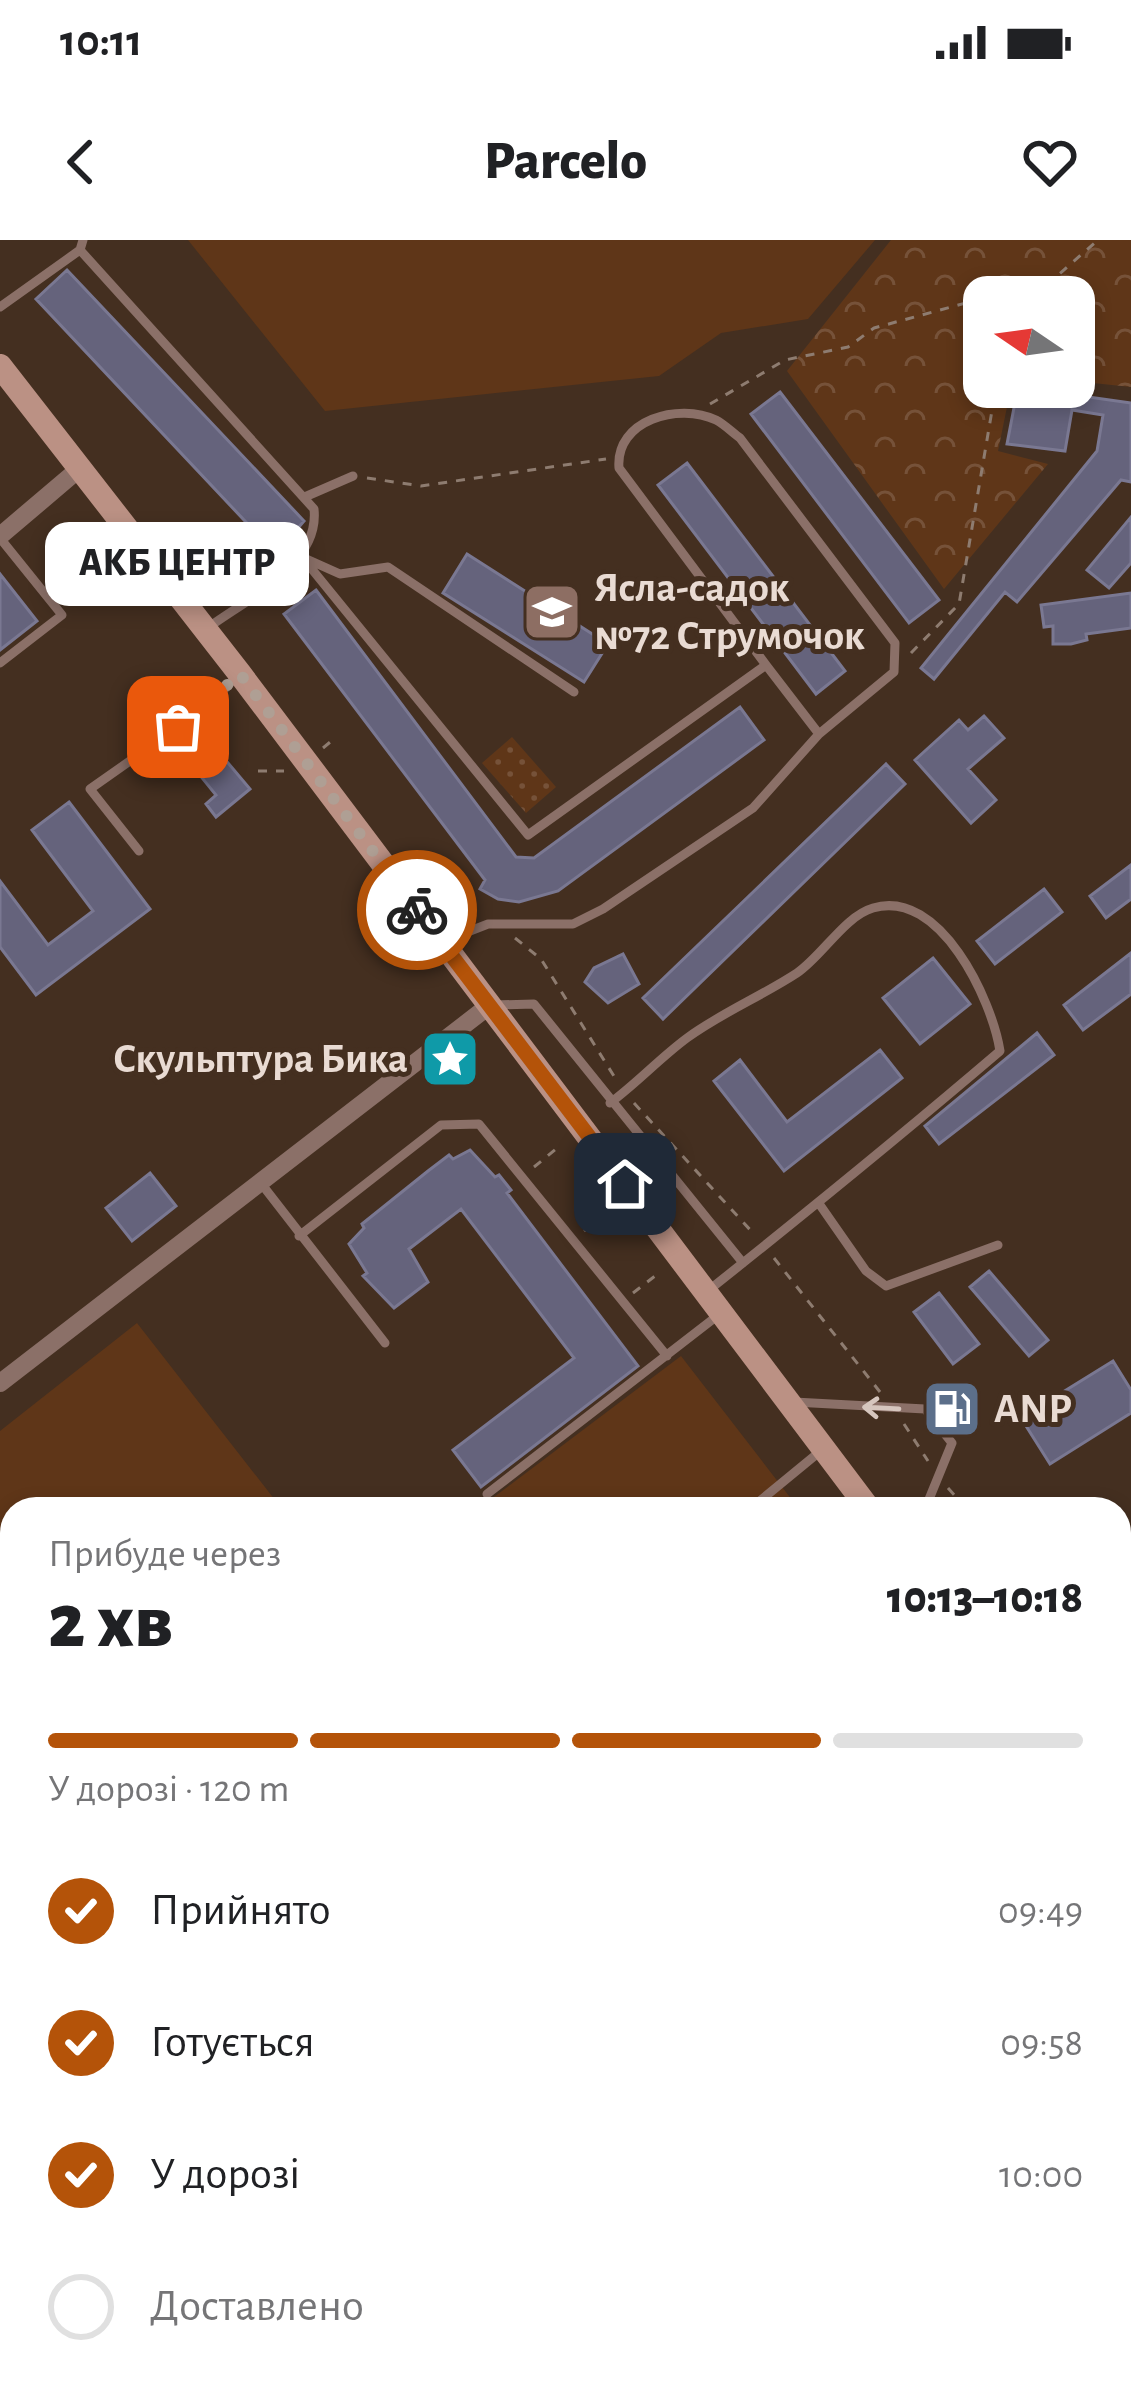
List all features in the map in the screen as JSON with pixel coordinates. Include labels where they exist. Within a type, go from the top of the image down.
[{"type":"main road","points":[[0,366],[206,628],[860,1497]]},
{"type":"street","points":[[0,537],[80,468]]},
{"type":"street","points":[[0,1383],[490,1005]]},
{"type":"lane","points":[[0,307],[81,245],[307,496],[316,526],[302,556],[206,628]]},
{"type":"lane","points":[[442,943],[488,924],[573,924],[603,909],[753,808],[819,734],[893,672],[895,644],[740,438],[715,419],[654,416],[632,430],[618,460],[819,734]]},
{"type":"lane","points":[[307,496],[353,476]]},
{"type":"lane","points":[[0,537],[62,615],[0,663]]},
{"type":"lane","points":[[302,556],[528,835],[766,665]]},
{"type":"lane","points":[[302,556],[340,574],[388,567],[574,692]]},
{"type":"lane","points":[[139,851],[90,789],[208,706],[240,674]]},
{"type":"lane","points":[[487,1494],[667,1356],[763,1244],[820,1205],[1000,1051],[994,1011],[972,970],[931,923],[893,904],[868,908],[800,971],[689,1036],[610,1103]]},
{"type":"lane","points":[[490,1005],[534,1004],[743,1263]]},
{"type":"lane","points":[[298,1236],[441,1125],[479,1124],[667,1356]]},
{"type":"lane","points":[[260,1182],[385,1343]]},
{"type":"lane","points":[[820,1205],[866,1271],[886,1286],[934,1273],[998,1245]]},
{"type":"lane","points":[[788,1402],[925,1408],[952,1443],[930,1497]]},
{"type":"lane","points":[[765,1497],[823,1449]]},
{"type":"path","points":[[1055,276],[1098,240]]},
{"type":"path","points":[[692,415],[785,360],[848,346],[874,328],[963,303]]},
{"type":"path","points":[[893,672],[959,604],[992,408]]},
{"type":"path","points":[[353,476],[422,487],[593,457],[618,460]]},
{"type":"path","points":[[321,749],[335,738]]},
{"type":"path","points":[[258,770],[292,772]]},
{"type":"path","points":[[488,924],[541,959],[625,1092],[763,1244],[895,1410],[956,1497]]},
{"type":"path","points":[[523,1177],[556,1149]]},
{"type":"path","points":[[573,1240],[606,1213]]},
{"type":"path","points":[[623,1301],[655,1276]]},
{"type":"green space","points":[[188,240],[875,240],[808,319],[721,333],[659,376],[325,411]]},
{"type":"green space","points":[[891,240],[1131,240],[1131,387],[1095,383],[1095,276],[963,276],[963,408],[1007,408],[998,451],[1048,464],[944,589],[787,371]]},
{"type":"green space","points":[[512,737],[556,787],[526,813],[482,763]]},
{"type":"green space","points":[[137,1323],[273,1497],[0,1497],[0,1431]]},
{"type":"green space","points":[[681,1356],[790,1497],[494,1497]]},
{"type":"building","points":[[67,270],[304,521],[276,554],[36,299]]},
{"type":"building","points":[[780,392],[939,600],[909,623],[751,414]]},
{"type":"building","points":[[1095,398],[1131,403],[1131,482],[1121,480],[1017,602],[1005,592],[934,679],[921,668],[1097,451],[1103,415],[1072,410],[1065,451],[1007,444],[1014,408],[1095,408]]},
{"type":"building","points":[[687,463],[845,671],[816,694],[658,485]]},
{"type":"building","points":[[1131,517],[1131,563],[1109,588],[1087,570]]},
{"type":"building","points":[[467,554],[608,644],[584,682],[443,593]]},
{"type":"building","points":[[0,574],[37,621],[0,650]]},
{"type":"building","points":[[316,590],[516,857],[534,858],[740,707],[764,740],[558,891],[519,902],[498,899],[480,889],[485,880],[284,614]]},
{"type":"building","points":[[1131,593],[1131,628],[1086,634],[1087,640],[1071,644],[1053,644],[1053,626],[1044,627],[1041,605]]},
{"type":"building","points":[[984,716],[1004,738],[968,769],[996,800],[971,823],[915,760],[959,720],[968,730]]},
{"type":"building","points":[[196,725],[250,789],[216,817],[206,804],[216,795],[173,742]]},
{"type":"building","points":[[886,764],[905,784],[663,1019],[643,998]]},
{"type":"building","points":[[69,802],[150,909],[36,995],[0,947],[0,881],[48,945],[93,911],[32,830]]},
{"type":"building","points":[[1131,865],[1131,899],[1106,918],[1090,896]]},
{"type":"building","points":[[1044,889],[1062,912],[995,964],[977,941]]},
{"type":"building","points":[[1131,953],[1131,994],[1083,1030],[1064,1005]]},
{"type":"building","points":[[623,954],[639,984],[608,1003],[585,982],[594,968]]},
{"type":"building","points":[[933,958],[970,1004],[920,1044],[883,998]]},
{"type":"building","points":[[1037,1033],[1054,1055],[939,1144],[925,1126]]},
{"type":"building","points":[[880,1050],[902,1078],[784,1171],[714,1081],[740,1060],[787,1122]]},
{"type":"building","points":[[470,1150],[511,1190],[507,1193],[638,1366],[481,1487],[453,1450],[574,1358],[461,1209],[409,1249],[428,1282],[394,1308],[363,1276],[367,1273],[349,1244],[364,1228],[362,1224],[428,1171],[449,1155],[453,1159]]},
{"type":"building","points":[[150,1173],[176,1206],[132,1241],[106,1208]]},
{"type":"building","points":[[989,1271],[1048,1340],[1029,1356],[970,1287]]},
{"type":"building","points":[[939,1293],[979,1344],[953,1364],[914,1312]]},
{"type":"building","points":[[1113,1361],[1131,1390],[1131,1413],[1050,1464],[1021,1418]]},
{"type":"way so far","points":[[178,727],[240,674],[417,910]]},
{"type":"place","name":"Ясла-садок №72 Струмочок","points":[[552,612]]},
{"type":"place","name":"АКБ ЦЕНТР","points":[[178,727]]},
{"type":"place","name":"Cкульптура Бика","points":[[450,1059]]},
{"type":"place","name":"ANP","points":[[952,1409]]},
{"type":"route","points":[[417,910],[625,1184]]}]
